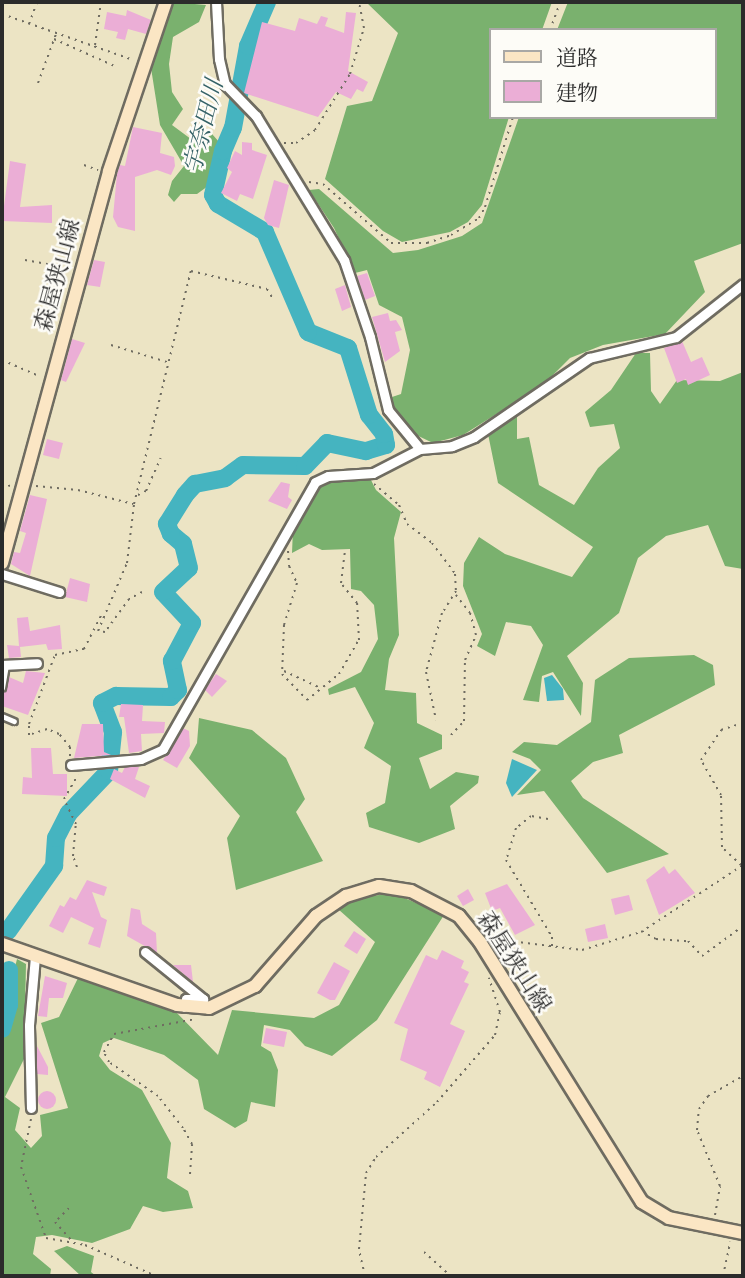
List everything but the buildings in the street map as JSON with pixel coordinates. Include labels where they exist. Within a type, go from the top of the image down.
[{"type":"main road","name":"森屋狭山線","points":[[2,563],[109,171],[166,2]]},
{"type":"main road","name":"森屋狭山線","points":[[2,944],[184,1007],[200,1009],[224,1004],[246,992],[316,916],[346,896],[368,888],[402,889],[441,904],[459,916],[485,950],[642,1202],[669,1218],[740,1236]]},
{"type":"street","points":[[216,2],[219,59],[231,90],[245,103],[272,141],[356,287],[388,410],[420,449]]},
{"type":"street","points":[[74,764],[141,759],[163,749],[315,482],[328,476],[372,473],[402,462],[420,449],[452,446],[474,437],[589,358],[676,337],[743,284]]},
{"type":"street","points":[[2,574],[59,592]]},
{"type":"street","points":[[4,666],[37,663]]},
{"type":"street","points":[[145,952],[203,999],[186,999],[184,1007]]},
{"type":"street","points":[[31,1108],[29,1025],[36,957]]},
{"type":"lane","points":[[2,688],[4,666]]},
{"type":"lane","points":[[2,716],[15,721]]},
{"type":"path","points":[[29,24],[37,2]]},
{"type":"path","points":[[94,46],[101,2]]},
{"type":"path","points":[[272,141],[296,143],[306,139],[331,108],[358,53],[364,28],[359,2]]},
{"type":"path","points":[[551,28],[560,2]]},
{"type":"path","points":[[2,14],[145,62]]},
{"type":"path","points":[[38,83],[56,33]]},
{"type":"path","points":[[54,39],[117,67]]},
{"type":"path","points":[[297,181],[323,184],[391,243],[427,243],[451,235],[479,218],[512,119]]},
{"type":"path","points":[[25,260],[74,268]]},
{"type":"path","points":[[77,867],[72,815],[64,799],[78,776],[70,747],[59,734],[47,729],[29,735],[29,724],[55,655],[84,649],[127,563],[134,504],[191,271],[267,289],[273,299]]},
{"type":"path","points":[[111,345],[168,362]]},
{"type":"path","points":[[2,360],[44,376]]},
{"type":"path","points":[[137,495],[146,491],[161,458]]},
{"type":"path","points":[[372,473],[376,486],[399,505],[410,528],[439,550],[455,574],[455,594],[442,613],[426,672],[436,720]]},
{"type":"path","points":[[22,487],[78,490],[134,504]]},
{"type":"path","points":[[288,548],[289,566],[298,583],[284,625],[283,671],[284,679],[303,699],[311,699],[344,667],[360,630],[357,603],[341,583],[345,552]]},
{"type":"path","points":[[102,615],[98,631],[102,634],[129,599],[142,592]]},
{"type":"path","points":[[451,735],[464,721],[465,660],[476,635],[470,613],[455,594]]},
{"type":"path","points":[[283,671],[322,689]]},
{"type":"path","points":[[485,950],[486,943],[501,938],[552,949],[582,950],[642,931],[742,865],[722,847],[722,795],[701,760],[721,730],[743,723]]},
{"type":"path","points":[[548,820],[531,816],[516,828],[506,860],[552,937],[552,949]]},
{"type":"path","points":[[642,931],[656,939],[688,942],[702,956],[743,926]]},
{"type":"path","points":[[366,1276],[359,1249],[366,1173],[376,1157],[443,1095],[498,1029],[500,1012],[486,972]]},
{"type":"path","points":[[190,1174],[192,1144],[183,1128],[158,1096],[109,1062],[104,1046],[109,1037],[120,1032],[190,1024],[200,1009]]},
{"type":"path","points":[[712,1227],[720,1186],[697,1130],[699,1110],[708,1096],[743,1076]]},
{"type":"path","points":[[31,1108],[30,1130],[20,1161],[41,1228],[50,1240],[76,1243]]},
{"type":"path","points":[[69,1208],[55,1222],[60,1232],[76,1243],[156,1276]]},
{"type":"path","points":[[723,1276],[728,1268],[727,1245],[740,1236]]},
{"type":"path","points":[[424,1252],[452,1276]]},
{"type":"green space","points":[[172,2],[206,5],[199,22],[173,37],[169,64],[172,92],[183,109],[172,125],[199,145],[212,134],[228,152],[215,181],[197,194],[181,194],[174,202],[168,195],[172,181],[184,166],[160,125],[151,68]]},
{"type":"green space","points":[[366,2],[552,2],[543,28],[490,28],[490,119],[508,119],[482,205],[468,222],[450,232],[402,242],[383,231],[325,179],[347,106],[372,101],[398,33]]},
{"type":"green space","points":[[568,2],[743,2],[743,243],[694,261],[705,292],[665,334],[603,345],[570,358],[547,381],[463,435],[433,443],[410,432],[394,413],[392,397],[401,394],[410,350],[402,317],[379,305],[367,270],[355,273],[334,228],[309,190],[319,189],[393,253],[418,250],[462,236],[482,223],[518,119],[717,119],[717,28],[558,28]]},
{"type":"green space","points":[[636,353],[650,353],[651,391],[660,404],[677,380],[720,381],[743,372],[743,569],[725,566],[708,525],[666,536],[638,558],[619,613],[567,656],[583,683],[581,716],[553,672],[542,676],[539,702],[523,700],[543,645],[531,626],[506,622],[495,656],[477,646],[482,634],[463,586],[464,563],[479,537],[505,554],[572,577],[593,547],[498,483],[488,434],[517,416],[517,439],[529,437],[539,485],[574,505],[598,468],[620,448],[614,424],[590,427],[585,412],[611,390]]},
{"type":"green space","points":[[369,476],[376,490],[401,512],[394,538],[399,635],[389,659],[385,690],[416,693],[417,723],[442,735],[442,749],[419,758],[430,789],[456,772],[479,776],[478,783],[450,806],[455,829],[419,843],[369,827],[366,813],[385,803],[391,766],[364,748],[374,723],[355,687],[329,695],[328,689],[361,672],[378,639],[374,605],[361,591],[351,589],[350,549],[322,550],[309,544],[292,553],[293,528],[319,484]]},
{"type":"green space","points":[[694,655],[713,665],[715,685],[619,735],[623,753],[593,762],[571,781],[583,798],[669,854],[607,873],[544,791],[517,795],[541,770],[530,759],[512,752],[524,742],[557,745],[591,722],[595,680],[629,658]]},
{"type":"green space","points":[[199,718],[252,730],[286,758],[305,799],[296,812],[323,861],[236,890],[227,838],[240,816],[189,758],[197,743]]},
{"type":"green space","points":[[393,893],[444,915],[377,1020],[332,1056],[305,1046],[290,1030],[264,1025],[261,1046],[271,1052],[278,1070],[275,1107],[251,1102],[247,1121],[235,1128],[204,1109],[198,1080],[164,1055],[114,1038],[103,1043],[99,1056],[110,1070],[142,1090],[171,1143],[167,1178],[188,1191],[193,1208],[163,1212],[143,1206],[130,1229],[92,1243],[52,1235],[36,1237],[33,1254],[51,1269],[50,1276],[2,1276],[2,1020],[17,959],[26,964],[24,1059],[5,1097],[20,1108],[15,1130],[31,1148],[42,1136],[40,1115],[68,1108],[41,1023],[59,1017],[78,978],[174,1010],[218,1055],[232,1010],[314,1018],[339,1005],[375,942],[338,909],[358,898]]},
{"type":"green space","points":[[67,1246],[94,1256],[91,1272],[96,1276],[81,1276],[54,1251]]},
{"type":"water","points":[[552,675],[563,689],[564,700],[547,701],[544,678]]},
{"type":"water","points":[[512,759],[537,770],[512,797],[506,783]]},
{"type":"waterway","name":"宇奈田川","points":[[8,931],[54,866],[56,838],[69,813],[109,771],[113,732],[102,703],[116,696],[171,697],[178,690],[172,661],[192,623],[163,592],[189,568],[183,544],[171,534],[167,524],[185,495],[195,484],[225,478],[243,465],[305,466],[327,443],[366,451],[386,445],[384,434],[369,415],[348,348],[308,332],[265,232],[218,204],[213,195],[223,151],[233,128],[248,46],[267,2]]},
{"type":"waterway","name":"宇奈田川","points":[[2,1029],[9,1005],[9,970]]}]
